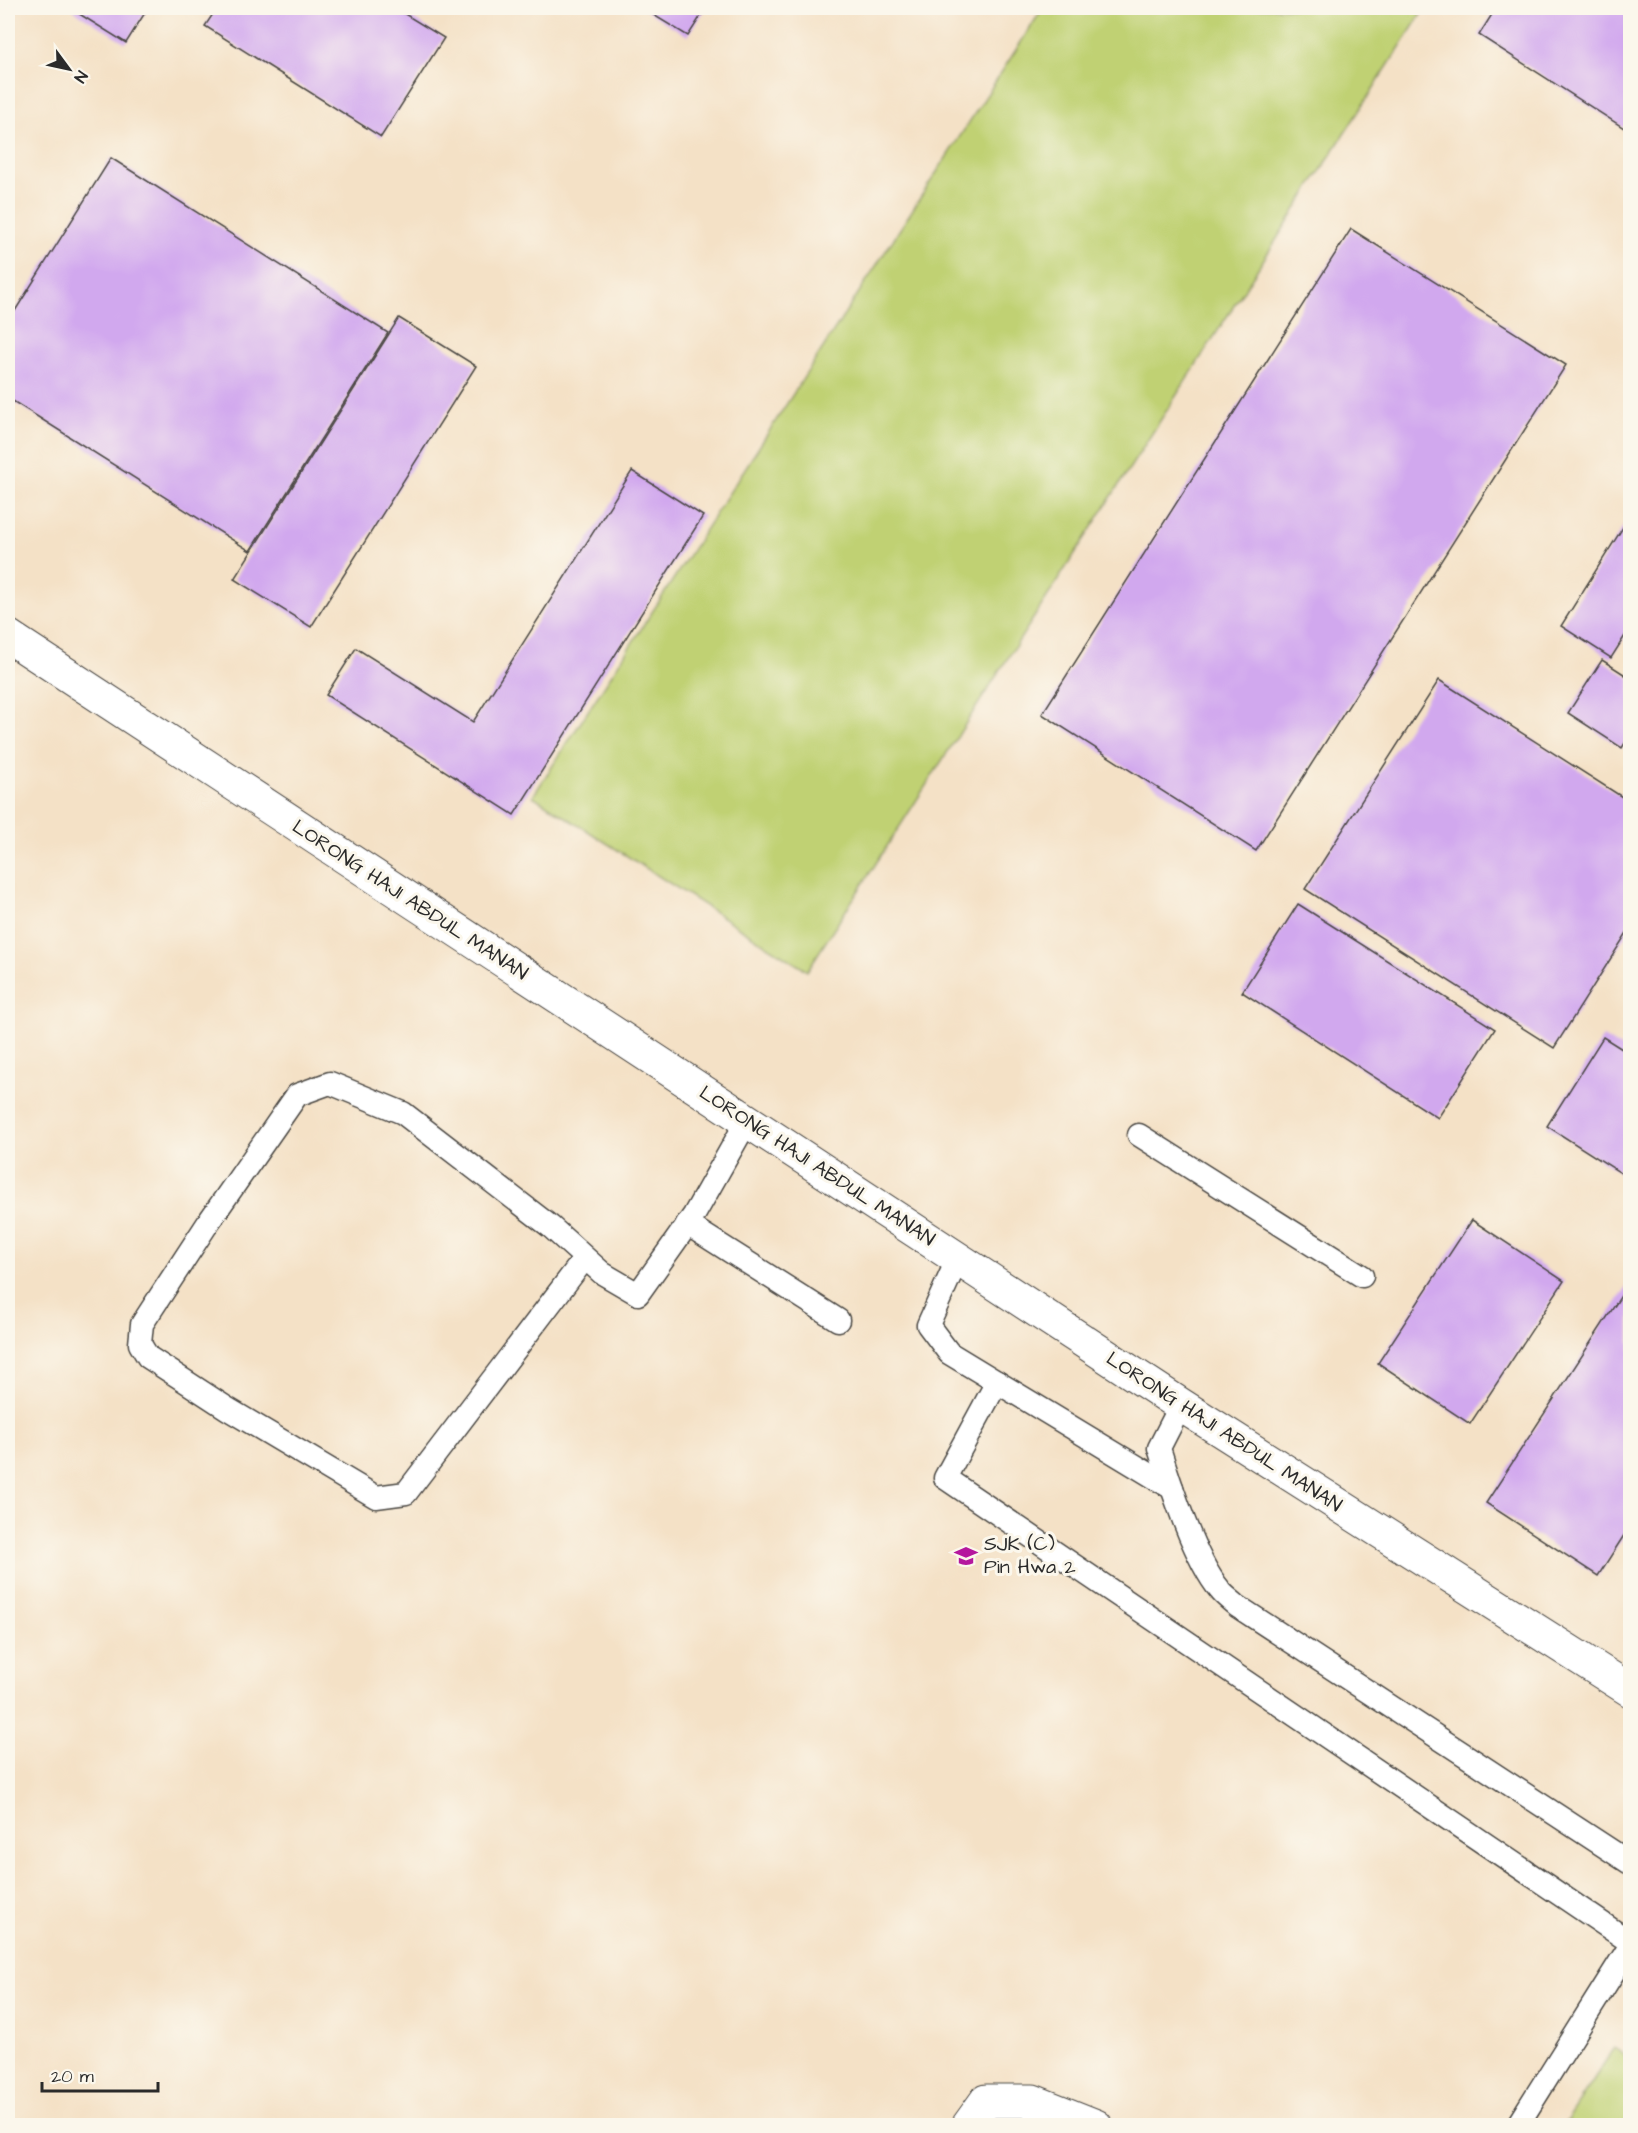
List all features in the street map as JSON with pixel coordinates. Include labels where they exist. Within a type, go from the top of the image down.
[{"type":"street","name":"LORONG HAJI ABDUL MANAN","points":[[8,636],[1181,1405],[1630,1690]]},
{"type":"street","points":[[977,2113],[1033,2100],[1096,2126]]},
{"type":"lane","points":[[585,1258],[406,1493],[376,1497],[228,1409],[148,1357],[140,1344],[142,1324],[210,1220],[297,1095],[330,1083],[403,1113],[551,1227],[602,1273],[638,1294],[687,1224],[742,1130],[730,1109]]},
{"type":"lane","points":[[1139,1135],[1362,1276]]},
{"type":"lane","points":[[687,1224],[838,1320]]},
{"type":"lane","points":[[957,1258],[928,1325],[949,1353],[1172,1488]]},
{"type":"lane","points":[[997,1382],[945,1478],[1630,1944],[1517,2126]]},
{"type":"lane","points":[[1181,1405],[1159,1448],[1172,1488],[1207,1571],[1220,1591],[1238,1606],[1630,1863]]},
{"type":"green space","points":[[1043,8],[1425,8],[807,971],[533,796]]},
{"type":"green space","points":[[1614,2048],[1630,2059],[1630,2125],[1564,2125]]},
{"type":"building","points":[[75,8],[148,8],[126,43],[73,10]]},
{"type":"building","points":[[217,8],[395,8],[444,38],[381,137],[205,26]]},
{"type":"building","points":[[642,8],[706,8],[688,36]]},
{"type":"building","points":[[1496,8],[1630,8],[1630,132],[1479,35]]},
{"type":"building","points":[[111,158],[388,333],[250,551],[8,398],[8,322]]},
{"type":"building","points":[[1351,229],[1566,365],[1256,851],[1042,714]]},
{"type":"building","points":[[399,318],[476,366],[311,627],[234,579]]},
{"type":"building","points":[[632,471],[703,516],[514,815],[326,695],[356,648],[473,722]]},
{"type":"building","points":[[1630,516],[1630,628],[1611,658],[1561,626]]},
{"type":"building","points":[[1602,660],[1630,678],[1630,735],[1622,748],[1568,713]]},
{"type":"building","points":[[1439,680],[1630,802],[1630,928],[1554,1048],[1305,889]]},
{"type":"building","points":[[1298,904],[1495,1029],[1438,1118],[1242,992]]},
{"type":"building","points":[[1603,1037],[1630,1054],[1630,1179],[1547,1126]]},
{"type":"building","points":[[1472,1220],[1564,1281],[1470,1424],[1378,1363]]},
{"type":"building","points":[[1630,1282],[1630,1526],[1598,1576],[1486,1503]]},
{"type":"place","name":"SJK (C) Pin Hwa 2","points":[[966,1556]]}]
